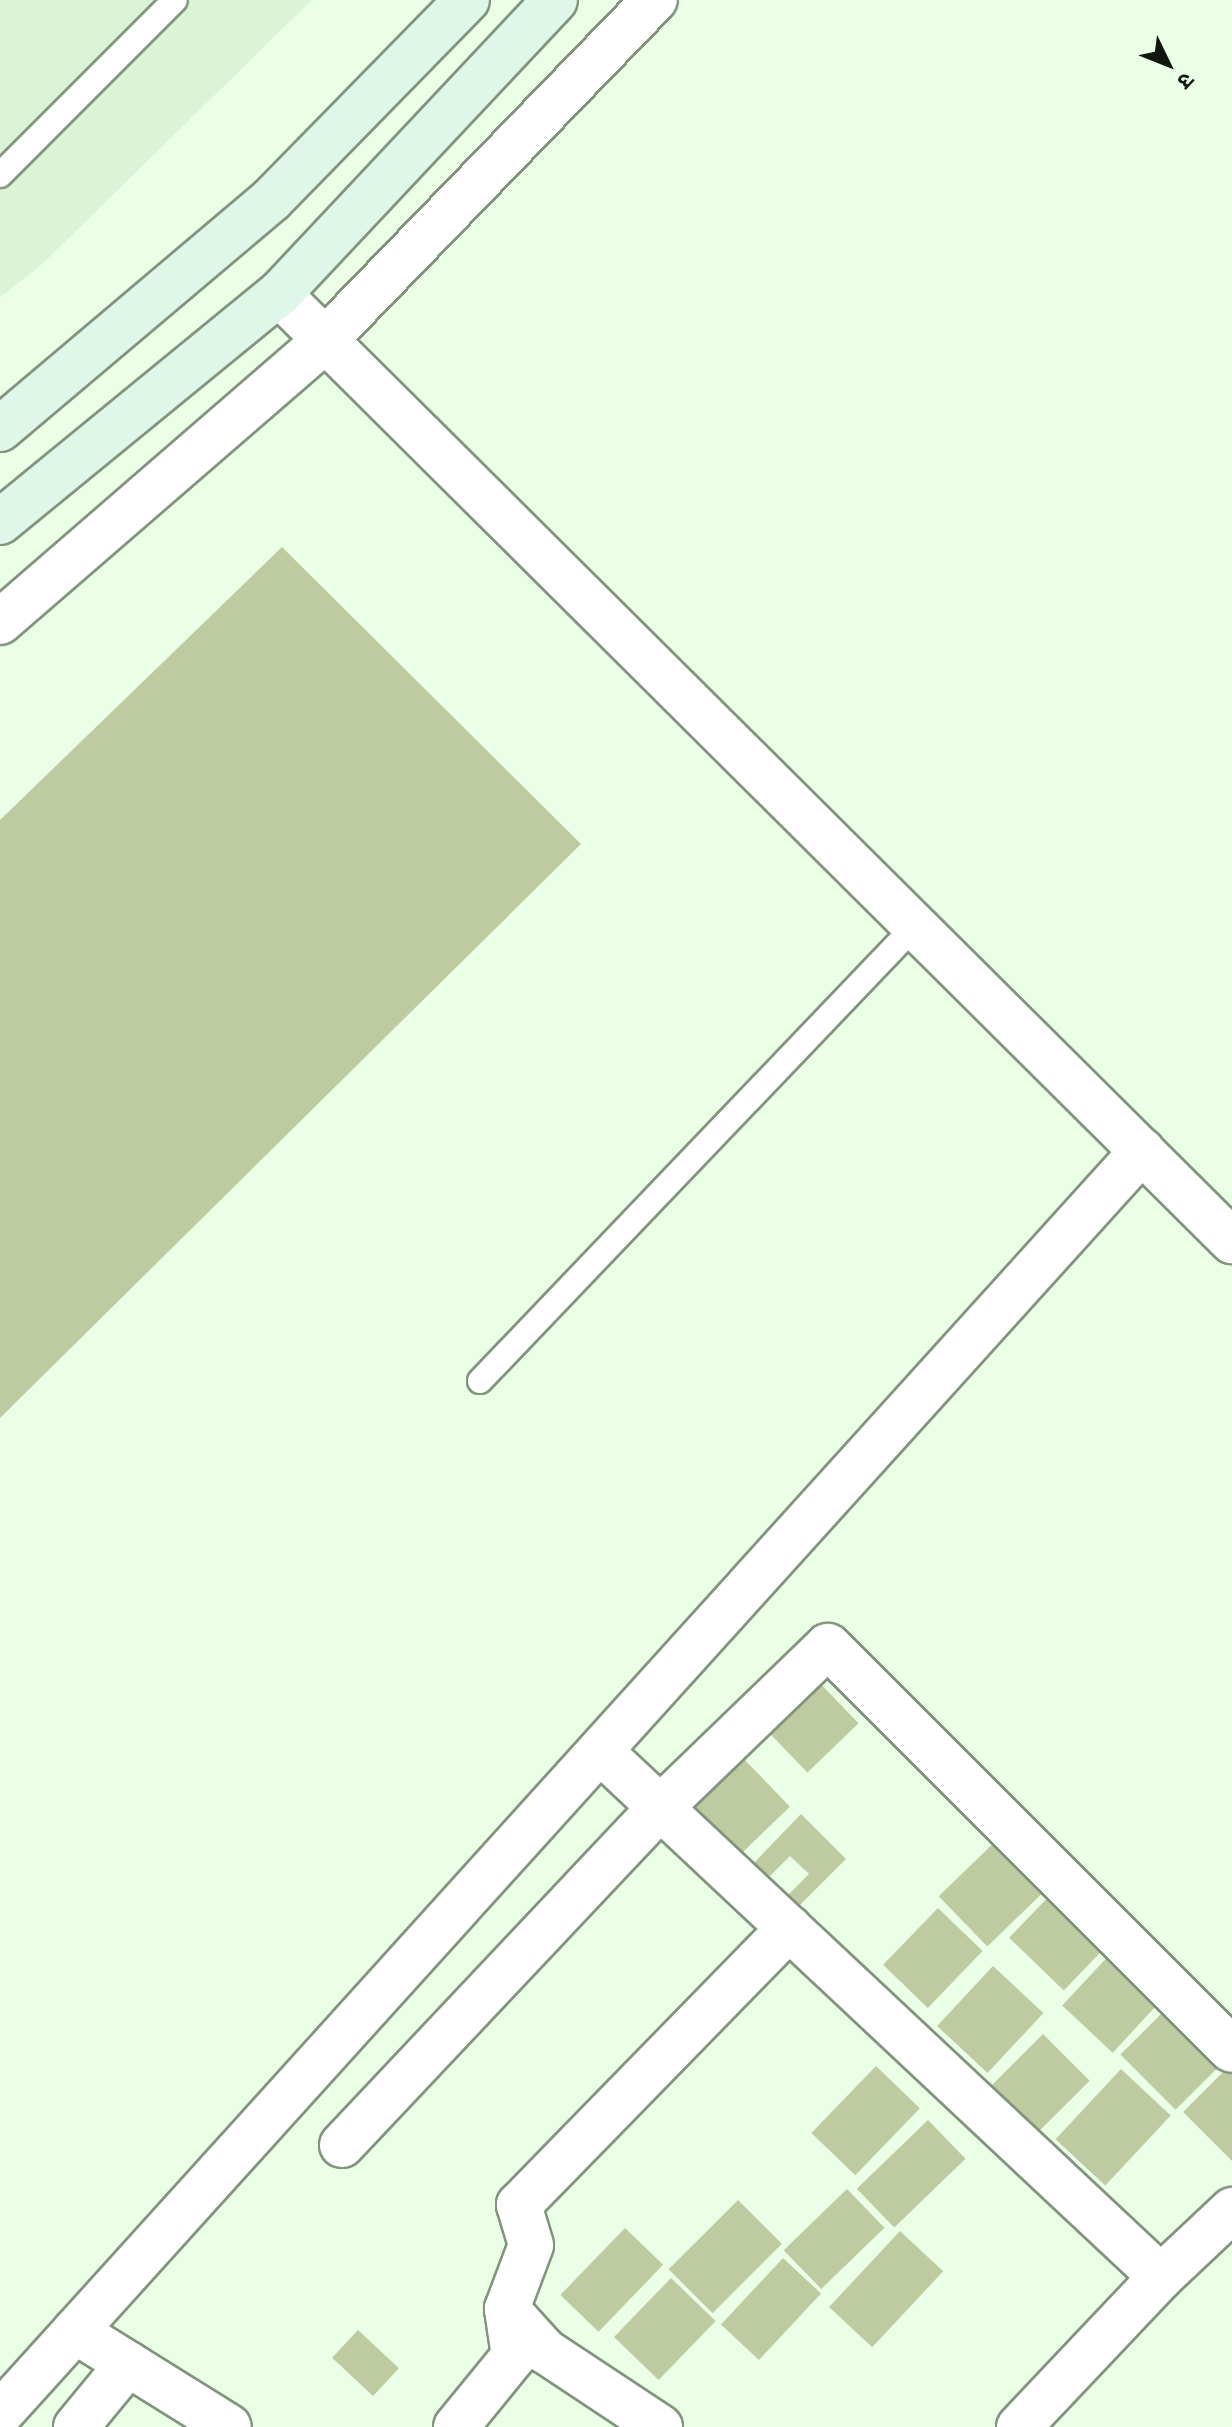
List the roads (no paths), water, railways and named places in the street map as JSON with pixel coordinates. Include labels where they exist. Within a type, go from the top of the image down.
[{"type":"main road","points":[[0,429],[271,200],[467,0]]},
{"type":"main road","points":[[0,522],[279,294],[555,0]]},
{"type":"street","points":[[0,622],[325,340],[655,0]]},
{"type":"street","points":[[279,294],[1232,1241]]},
{"type":"street","points":[[0,2414],[1142,1151]]},
{"type":"street","points":[[342,2145],[660,1808],[828,1646],[1232,2050]]},
{"type":"street","points":[[600,1751],[1161,2277]]},
{"type":"street","points":[[456,2427],[514,2356],[507,2309],[531,2245],[519,2205],[789,1928]]},
{"type":"street","points":[[1019,2427],[1161,2277],[1232,2210]]},
{"type":"street","points":[[507,2309],[545,2351],[660,2427]]},
{"type":"street","points":[[75,2331],[229,2427]]},
{"type":"street","points":[[76,2427],[128,2364]]},
{"type":"lane","points":[[0,175],[175,0]]},
{"type":"lane","points":[[480,1381],[915,926]]}]
